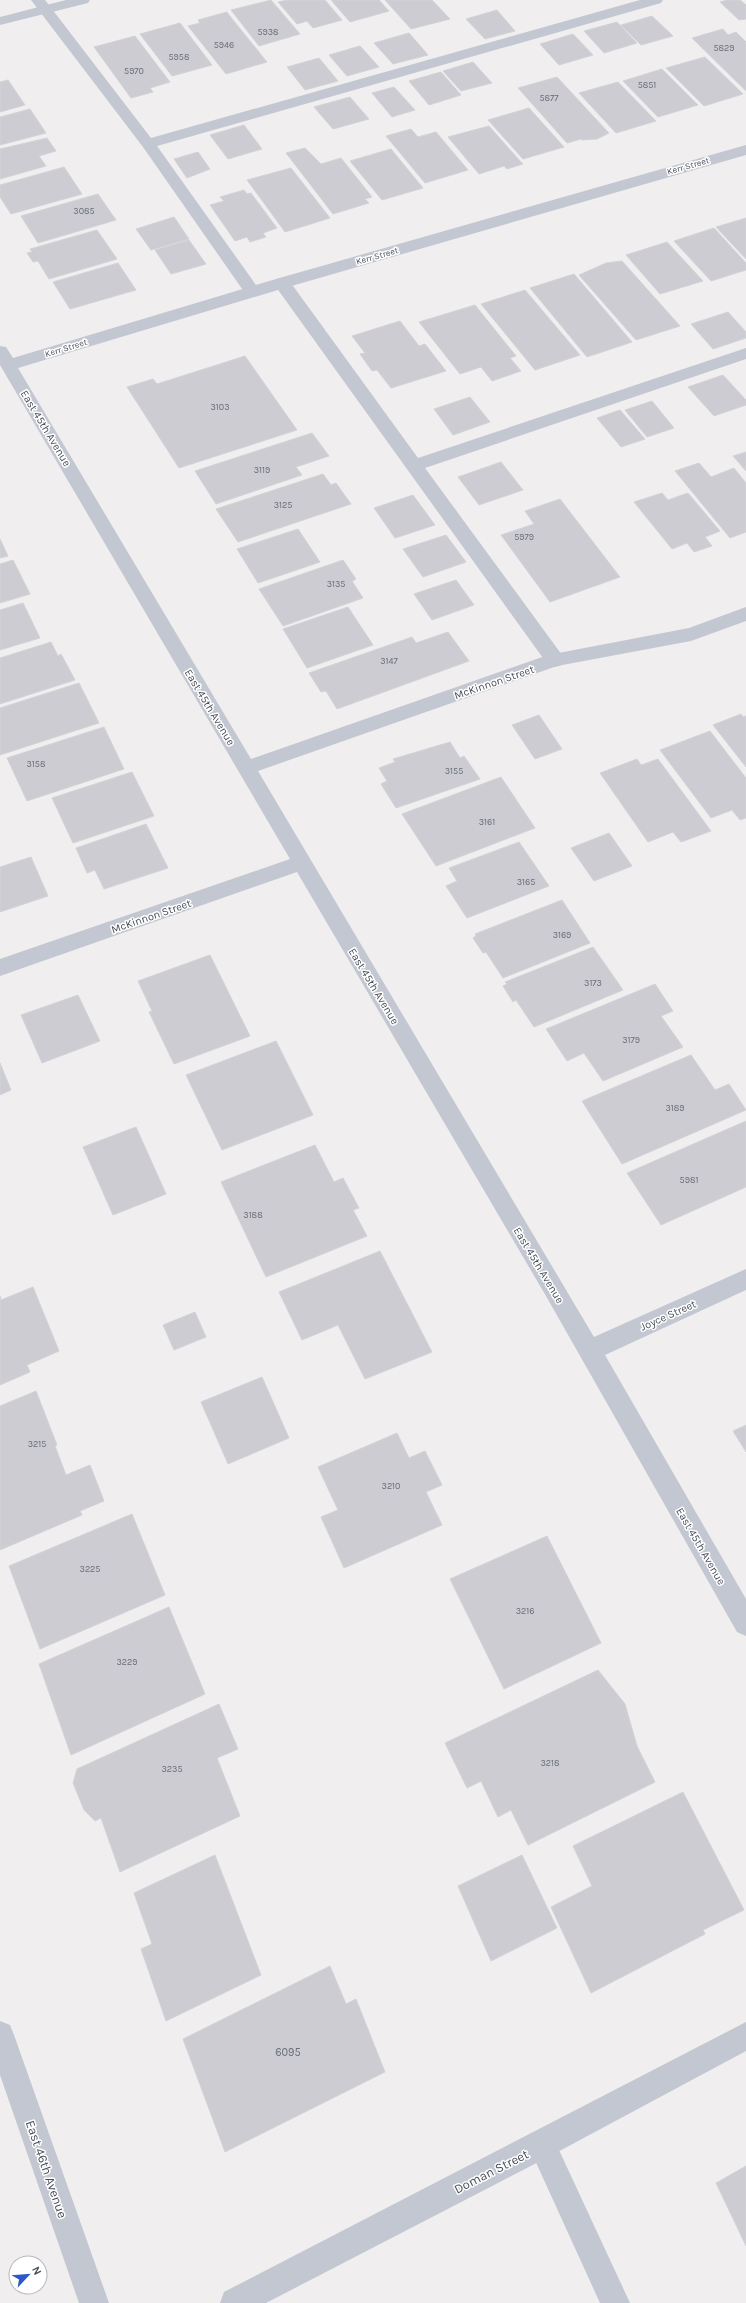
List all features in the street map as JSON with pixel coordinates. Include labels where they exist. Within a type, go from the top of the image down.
[{"type":"street","points":[[0,20],[42,5],[83,0]]},
{"type":"street","points":[[148,144],[656,0]]},
{"type":"street","points":[[42,5],[148,144],[253,292]]},
{"type":"street","name":"Kerr Street","points":[[4,358],[253,292],[746,150]]},
{"type":"street","points":[[282,283],[555,660]]},
{"type":"street","points":[[415,465],[746,353]]},
{"type":"street","name":"East 45th Avenue","points":[[4,358],[589,1351],[746,1623]]},
{"type":"street","name":"McKinnon Street","points":[[246,768],[555,660],[691,634],[746,614]]},
{"type":"street","name":"McKinnon Street","points":[[0,968],[301,863]]},
{"type":"street","name":"Joyce Street","points":[[589,1351],[746,1279]]},
{"type":"street","name":"East 46th Avenue","points":[[0,2035],[94,2303]]},
{"type":"street","name":"Doman Street","points":[[235,2303],[542,2145],[746,2036]]},
{"type":"street","points":[[542,2145],[615,2303]]},
{"type":"building","points":[[271,0],[300,34],[259,46],[231,10]]},
{"type":"building","points":[[287,0],[325,0],[342,20],[313,28],[307,21],[297,24],[278,2]]},
{"type":"building","points":[[331,0],[379,0],[389,11],[350,22]]},
{"type":"building","points":[[385,0],[432,0],[450,19],[411,29]]},
{"type":"building","points":[[727,0],[740,0],[746,5],[746,19],[739,20],[720,2]]},
{"type":"building","points":[[497,10],[515,31],[485,39],[466,19]]},
{"type":"building","points":[[227,12],[267,62],[226,74],[188,26],[200,23],[198,20]]},
{"type":"building","points":[[652,16],[673,36],[641,45],[621,25]]},
{"type":"building","points":[[617,22],[637,43],[604,53],[584,31]]},
{"type":"building","points":[[180,23],[212,65],[172,76],[140,34]]},
{"type":"building","points":[[723,29],[728,35],[736,32],[746,42],[746,91],[692,38]]},
{"type":"building","points":[[409,33],[428,55],[393,64],[374,43]]},
{"type":"building","points":[[573,34],[593,55],[559,65],[540,44]]},
{"type":"building","points":[[135,36],[170,82],[150,88],[153,92],[131,98],[94,47]]},
{"type":"building","points":[[360,46],[379,67],[347,76],[329,55]]},
{"type":"building","points":[[705,57],[743,94],[704,106],[666,68]]},
{"type":"building","points":[[319,58],[338,81],[305,90],[287,67]]},
{"type":"building","points":[[473,62],[492,83],[461,91],[443,71]]},
{"type":"building","points":[[662,69],[698,105],[658,117],[623,81]]},
{"type":"building","points":[[441,72],[461,95],[429,105],[409,81]]},
{"type":"building","points":[[557,77],[609,133],[597,139],[581,139],[567,143],[518,88]]},
{"type":"building","points":[[8,80],[25,105],[0,112],[0,82]]},
{"type":"building","points":[[618,82],[656,121],[616,133],[579,93]]},
{"type":"building","points":[[394,87],[415,110],[392,117],[372,93]]},
{"type":"building","points":[[350,97],[369,119],[333,129],[314,107]]},
{"type":"building","points":[[529,108],[564,147],[523,159],[488,120]]},
{"type":"building","points":[[30,109],[46,133],[0,145],[0,117]]},
{"type":"building","points":[[244,125],[262,149],[228,159],[210,135]]},
{"type":"building","points":[[489,126],[523,164],[507,169],[504,166],[479,174],[448,137]]},
{"type":"building","points":[[411,129],[418,137],[436,132],[468,170],[425,183],[386,136]]},
{"type":"building","points":[[47,138],[56,151],[39,156],[46,166],[0,179],[0,149]]},
{"type":"building","points":[[305,148],[321,164],[341,158],[372,197],[365,199],[369,203],[333,214],[286,153]]},
{"type":"building","points":[[391,149],[423,188],[382,200],[350,161]]},
{"type":"building","points":[[198,152],[210,169],[187,178],[174,159]]},
{"type":"building","points":[[64,167],[82,194],[11,214],[0,197],[0,185]]},
{"type":"building","points":[[291,168],[330,218],[285,232],[247,180]]},
{"type":"building","points":[[244,190],[247,194],[251,193],[277,228],[263,233],[266,237],[250,242],[247,237],[235,241],[210,205],[224,201],[220,197]]},
{"type":"building","points":[[98,194],[116,220],[38,243],[21,216]]},
{"type":"building","points":[[174,217],[189,239],[151,250],[136,229]]},
{"type":"building","points":[[746,218],[746,259],[716,227]]},
{"type":"building","points":[[714,228],[746,263],[746,270],[711,281],[674,241]]},
{"type":"building","points":[[97,230],[117,259],[49,279],[38,261],[33,262],[27,253],[32,252],[30,249]]},
{"type":"building","points":[[189,240],[206,264],[171,274],[155,250]]},
{"type":"building","points":[[667,242],[703,281],[660,294],[626,255]]},
{"type":"building","points":[[622,261],[680,326],[636,340],[579,275],[606,263]]},
{"type":"building","points":[[118,263],[136,290],[70,309],[53,282]]},
{"type":"building","points":[[574,274],[632,342],[587,357],[530,288]]},
{"type":"building","points":[[525,290],[580,355],[535,370],[481,304]]},
{"type":"building","points":[[475,305],[516,356],[510,358],[521,371],[492,381],[481,367],[460,374],[419,322]]},
{"type":"building","points":[[728,312],[746,332],[746,338],[713,349],[691,324]]},
{"type":"building","points":[[400,321],[419,346],[425,344],[446,371],[391,388],[377,370],[372,371],[360,354],[365,353],[352,336]]},
{"type":"building","points":[[245,356],[297,430],[179,468],[127,387],[153,379],[157,384]]},
{"type":"building","points":[[723,375],[746,400],[746,405],[714,416],[688,387]]},
{"type":"building","points":[[470,397],[490,422],[453,435],[434,409]]},
{"type":"building","points":[[652,401],[674,428],[647,437],[625,410]]},
{"type":"building","points":[[620,410],[645,439],[621,447],[597,418]]},
{"type":"building","points":[[312,433],[329,456],[296,467],[302,475],[216,504],[195,471]]},
{"type":"building","points":[[746,452],[746,471],[733,456]]},
{"type":"building","points":[[501,462],[523,490],[479,505],[458,477]]},
{"type":"building","points":[[699,463],[711,477],[734,468],[746,483],[746,532],[730,538],[675,471]]},
{"type":"building","points":[[323,474],[331,485],[336,483],[351,504],[238,542],[216,509]]},
{"type":"building","points":[[662,493],[668,500],[688,493],[720,531],[705,537],[712,546],[694,552],[687,543],[672,549],[634,502]]},
{"type":"building","points":[[413,495],[435,525],[395,538],[374,508]]},
{"type":"building","points":[[560,499],[620,577],[550,602],[501,535],[534,524],[525,511]]},
{"type":"building","points":[[298,529],[320,562],[258,583],[237,549]]},
{"type":"building","points":[[446,535],[466,562],[423,577],[403,549]]},
{"type":"building","points":[[0,539],[8,556],[0,558]]},
{"type":"building","points":[[13,560],[30,594],[0,603],[0,564]]},
{"type":"building","points":[[343,560],[356,579],[352,581],[363,598],[283,626],[259,589]]},
{"type":"building","points":[[456,580],[474,605],[432,620],[414,594]]},
{"type":"building","points":[[23,603],[40,638],[0,650],[0,610]]},
{"type":"building","points":[[348,607],[373,645],[307,668],[283,629]]},
{"type":"building","points":[[448,632],[469,661],[337,709],[326,691],[321,692],[309,673],[412,637],[416,643]]},
{"type":"building","points":[[51,642],[58,656],[61,654],[75,680],[0,704],[0,658]]},
{"type":"building","points":[[79,683],[99,723],[0,755],[0,708]]},
{"type":"building","points":[[741,714],[743,717],[746,716],[746,767],[713,725]]},
{"type":"building","points":[[539,715],[562,749],[535,759],[512,725]]},
{"type":"building","points":[[104,727],[124,769],[27,801],[7,758]]},
{"type":"building","points":[[710,731],[746,778],[746,818],[740,820],[732,810],[711,818],[660,750]]},
{"type":"building","points":[[450,742],[460,758],[464,756],[480,779],[396,808],[381,784],[387,781],[379,768],[395,762],[393,759]]},
{"type":"building","points":[[637,759],[641,765],[658,759],[711,831],[681,842],[673,832],[648,842],[600,773]]},
{"type":"building","points":[[132,772],[154,816],[73,843],[52,798]]},
{"type":"building","points":[[501,777],[535,828],[436,866],[402,814]]},
{"type":"building","points":[[146,824],[168,868],[104,889],[95,870],[87,873],[76,848]]},
{"type":"building","points":[[609,833],[632,866],[594,881],[571,848]]},
{"type":"building","points":[[519,842],[549,886],[467,918],[446,886],[457,881],[449,868]]},
{"type":"building","points":[[31,857],[48,896],[0,912],[0,867]]},
{"type":"building","points":[[562,900],[590,943],[503,978],[486,952],[483,953],[473,938],[476,936],[475,934]]},
{"type":"building","points":[[593,947],[623,990],[534,1027],[516,1000],[513,1002],[503,986],[507,984],[505,982]]},
{"type":"building","points":[[210,955],[250,1036],[174,1064],[149,1012],[152,1011],[138,981]]},
{"type":"building","points":[[655,984],[673,1011],[661,1016],[683,1047],[603,1081],[584,1053],[567,1061],[546,1029]]},
{"type":"building","points":[[78,995],[100,1041],[42,1063],[21,1015]]},
{"type":"building","points":[[276,1041],[313,1115],[222,1150],[186,1075]]},
{"type":"building","points":[[691,1055],[715,1090],[729,1084],[746,1110],[622,1164],[582,1101]]},
{"type":"building","points":[[0,1063],[11,1090],[0,1095]]},
{"type":"building","points":[[746,1121],[746,1187],[661,1225],[627,1173]]},
{"type":"building","points":[[136,1127],[166,1194],[113,1215],[83,1147]]},
{"type":"building","points":[[315,1145],[334,1182],[343,1178],[359,1208],[353,1210],[367,1236],[266,1277],[221,1182]]},
{"type":"building","points":[[380,1251],[432,1352],[365,1379],[338,1325],[302,1340],[279,1292]]},
{"type":"building","points":[[33,1287],[59,1351],[27,1365],[30,1372],[0,1385],[0,1296],[1,1300]]},
{"type":"building","points":[[195,1312],[206,1337],[174,1350],[163,1325]]},
{"type":"building","points":[[262,1377],[289,1438],[228,1464],[201,1402]]},
{"type":"building","points":[[36,1391],[57,1445],[55,1446],[66,1475],[90,1465],[104,1501],[80,1511],[82,1515],[0,1550],[0,1406]]},
{"type":"building","points":[[746,1425],[746,1452],[733,1431]]},
{"type":"building","points":[[397,1433],[409,1458],[425,1451],[442,1485],[426,1492],[442,1525],[344,1568],[321,1517],[338,1510],[318,1467]]},
{"type":"building","points":[[132,1514],[165,1595],[40,1649],[9,1566]]},
{"type":"building","points":[[547,1536],[601,1643],[504,1689],[450,1579]]},
{"type":"building","points":[[169,1607],[205,1694],[71,1755],[39,1664]]},
{"type":"building","points":[[598,1670],[625,1704],[637,1746],[655,1782],[528,1845],[511,1810],[498,1817],[481,1781],[467,1788],[445,1743]]},
{"type":"building","points":[[219,1704],[238,1749],[217,1758],[240,1816],[120,1872],[101,1818],[95,1821],[84,1810],[73,1783],[77,1769]]},
{"type":"building","points":[[683,1792],[744,1910],[703,1930],[705,1934],[591,1993],[551,1907],[592,1886],[573,1846]]},
{"type":"building","points":[[215,1855],[261,1975],[166,2021],[141,1949],[152,1944],[134,1893]]},
{"type":"building","points":[[522,1855],[557,1928],[491,1961],[458,1886]]},
{"type":"building","points":[[330,1966],[346,2004],[356,1999],[385,2072],[225,2152],[183,2039]]},
{"type":"building","points":[[746,2166],[746,2246],[716,2183]]}]
